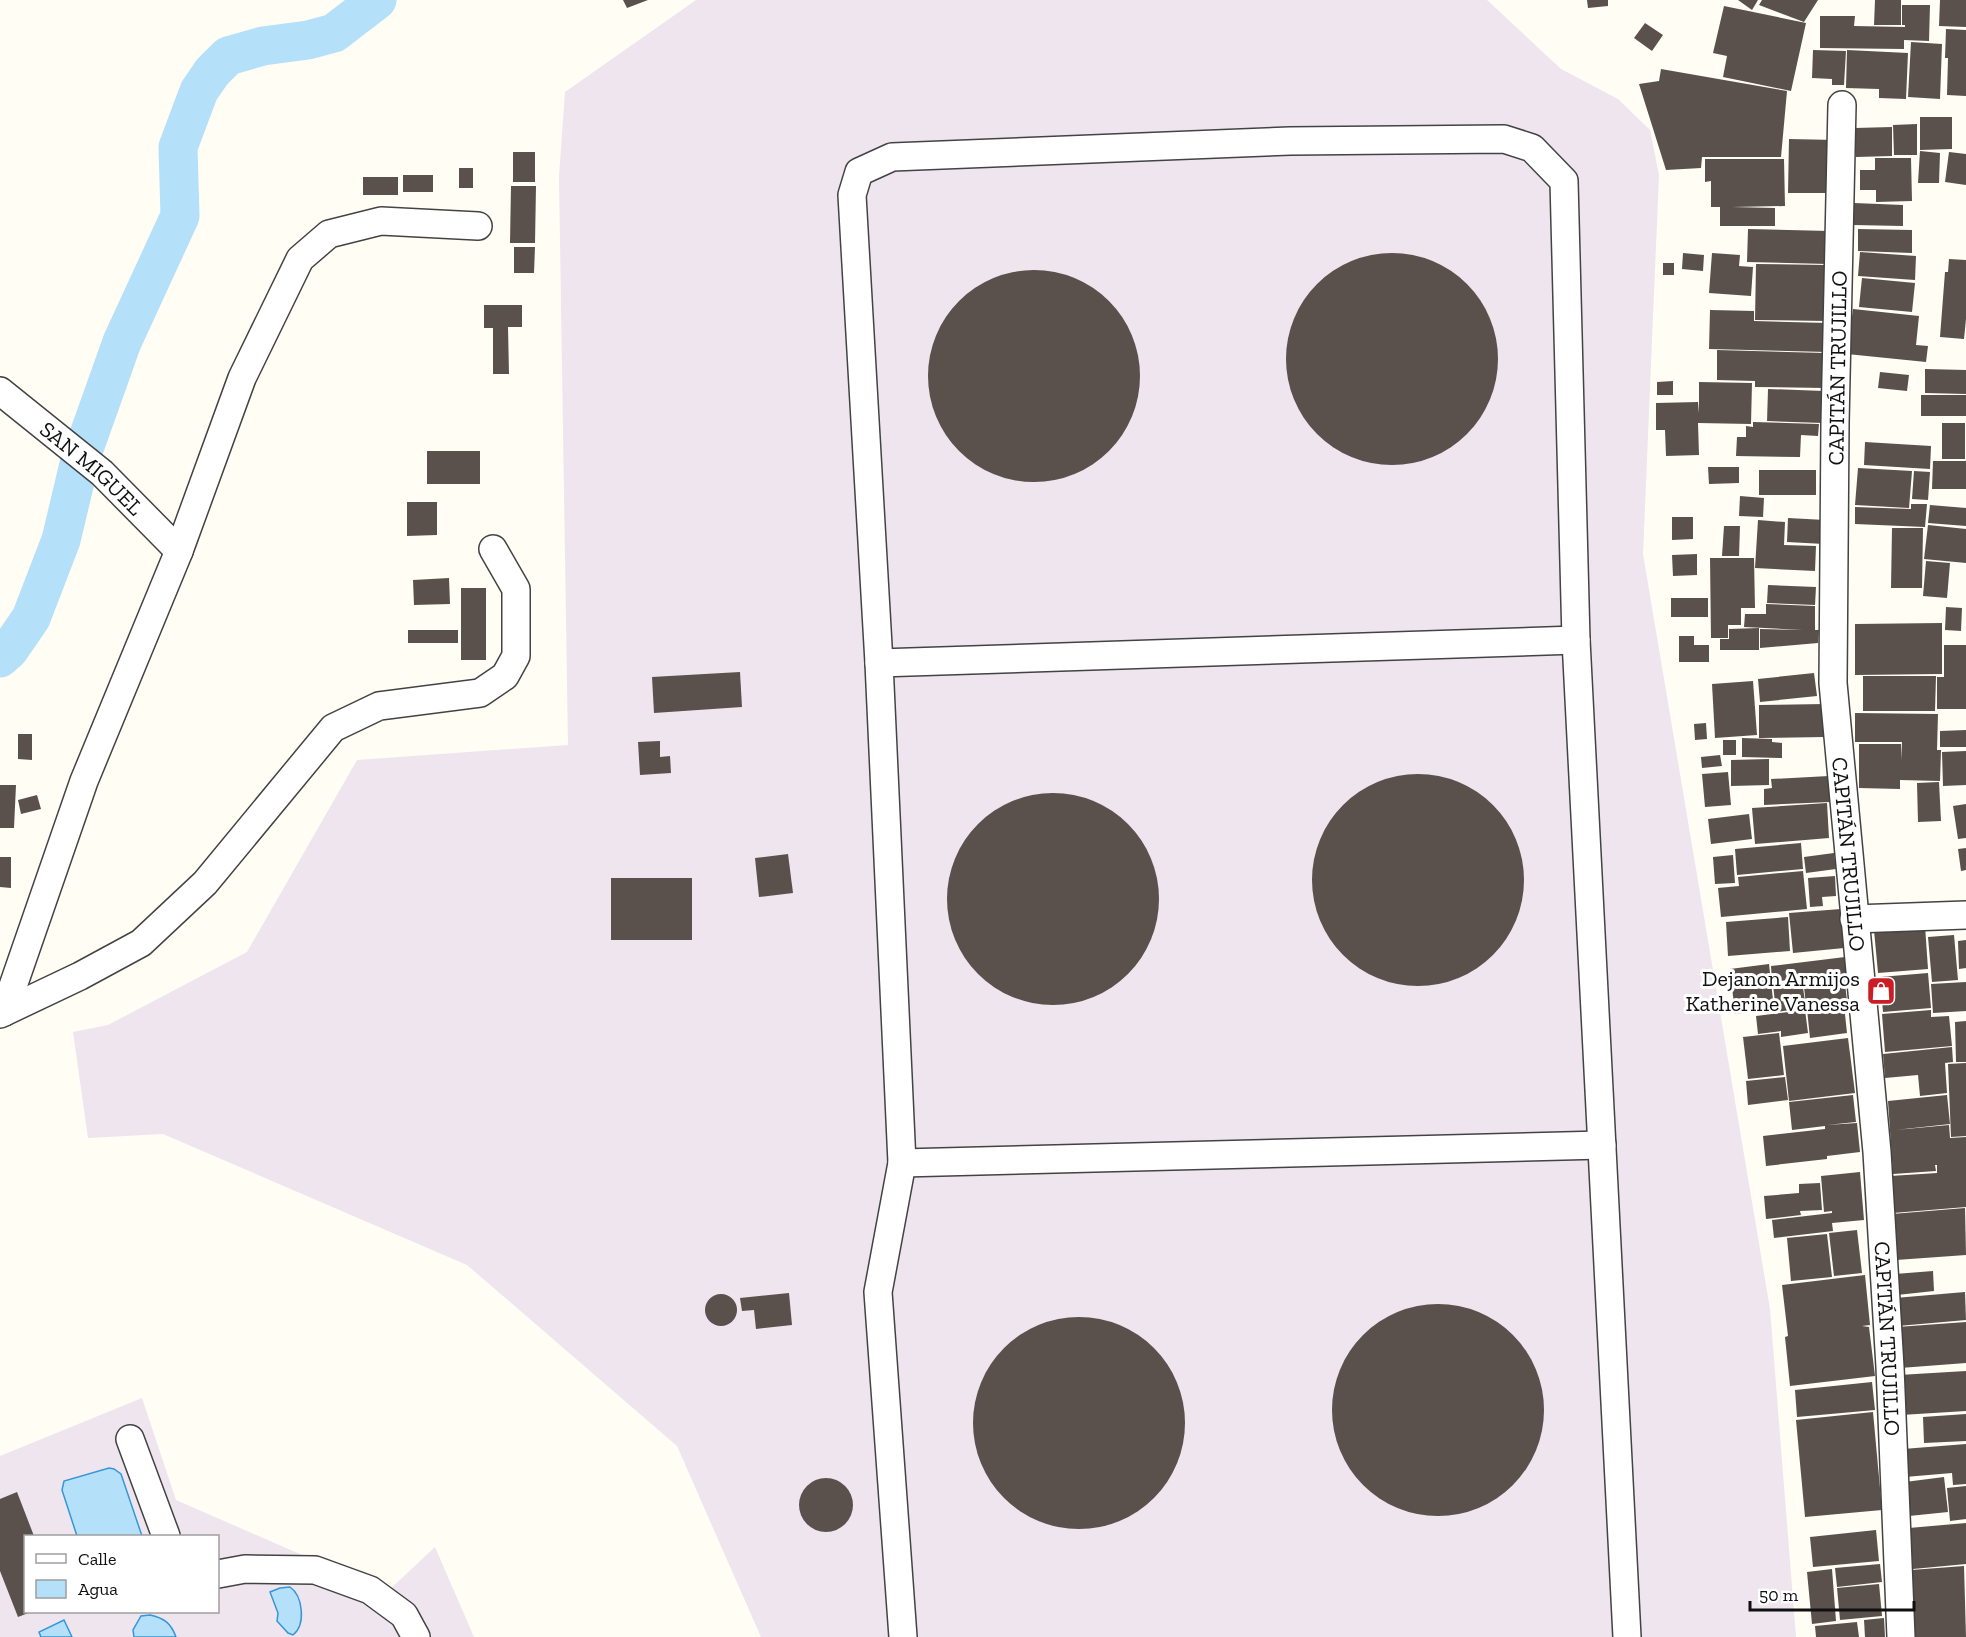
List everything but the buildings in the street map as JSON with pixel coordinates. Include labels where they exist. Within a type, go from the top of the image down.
[{"type":"street","name":"CAPITÁN TRUJILLO","points":[[1842,105],[1835,423],[1833,683],[1877,1152],[1890,1367],[1901,1637]]},
{"type":"street","points":[[903,1637],[878,1292],[902,1163],[879,663],[852,195],[859,172],[892,157],[1290,141],[1504,139],[1532,148],[1564,181],[1576,640],[1627,1637]]},
{"type":"street","points":[[2,1013],[84,781],[179,551],[242,378],[300,259],[329,234],[381,221],[478,226]]},
{"type":"street","name":"SAN MIGUEL","points":[[0,391],[102,473],[179,551]]},
{"type":"street","points":[[2,1013],[80,976],[141,943],[205,883],[333,728],[379,706],[480,693],[505,676],[516,656],[516,589],[493,549]]},
{"type":"street","points":[[879,663],[1576,640]]},
{"type":"street","points":[[1854,919],[1966,915]]},
{"type":"street","points":[[902,1163],[1602,1145]]},
{"type":"street","points":[[129,1439],[166,1535]]},
{"type":"street","points":[[219,1574],[245,1569],[315,1570],[370,1590],[404,1615],[416,1637]]},
{"type":"shaded area","points":[[696,0],[1487,0],[1561,69],[1618,99],[1650,130],[1659,175],[1643,554],[1770,1309],[1796,1637],[761,1637],[677,1446],[467,1265],[163,1134],[88,1138],[73,1032],[108,1025],[247,952],[357,760],[568,745],[559,177],[565,92]]},
{"type":"shaded area","points":[[142,1398],[176,1500],[387,1592],[435,1547],[474,1637],[0,1637],[0,1456]]},
{"type":"water","points":[[109,1468],[114,1469],[121,1474],[142,1535],[77,1535],[62,1490],[64,1481]]},
{"type":"water","points":[[290,1587],[298,1597],[301,1611],[300,1625],[293,1635],[277,1621],[278,1613],[270,1592]]},
{"type":"water","points":[[150,1615],[166,1622],[176,1637],[134,1637],[133,1630],[141,1616]]},
{"type":"water","points":[[64,1620],[72,1637],[41,1637],[39,1632]]},
{"type":"waterway","points":[[0,658],[9,650],[31,618],[61,540],[80,460],[122,342],[180,216],[178,147],[199,91],[212,72],[228,56],[263,46],[308,40],[334,33],[377,0]]},
{"type":"place","name":"Dejanon Armijos Katherine Vanessa","points":[[1881,991]]}]
